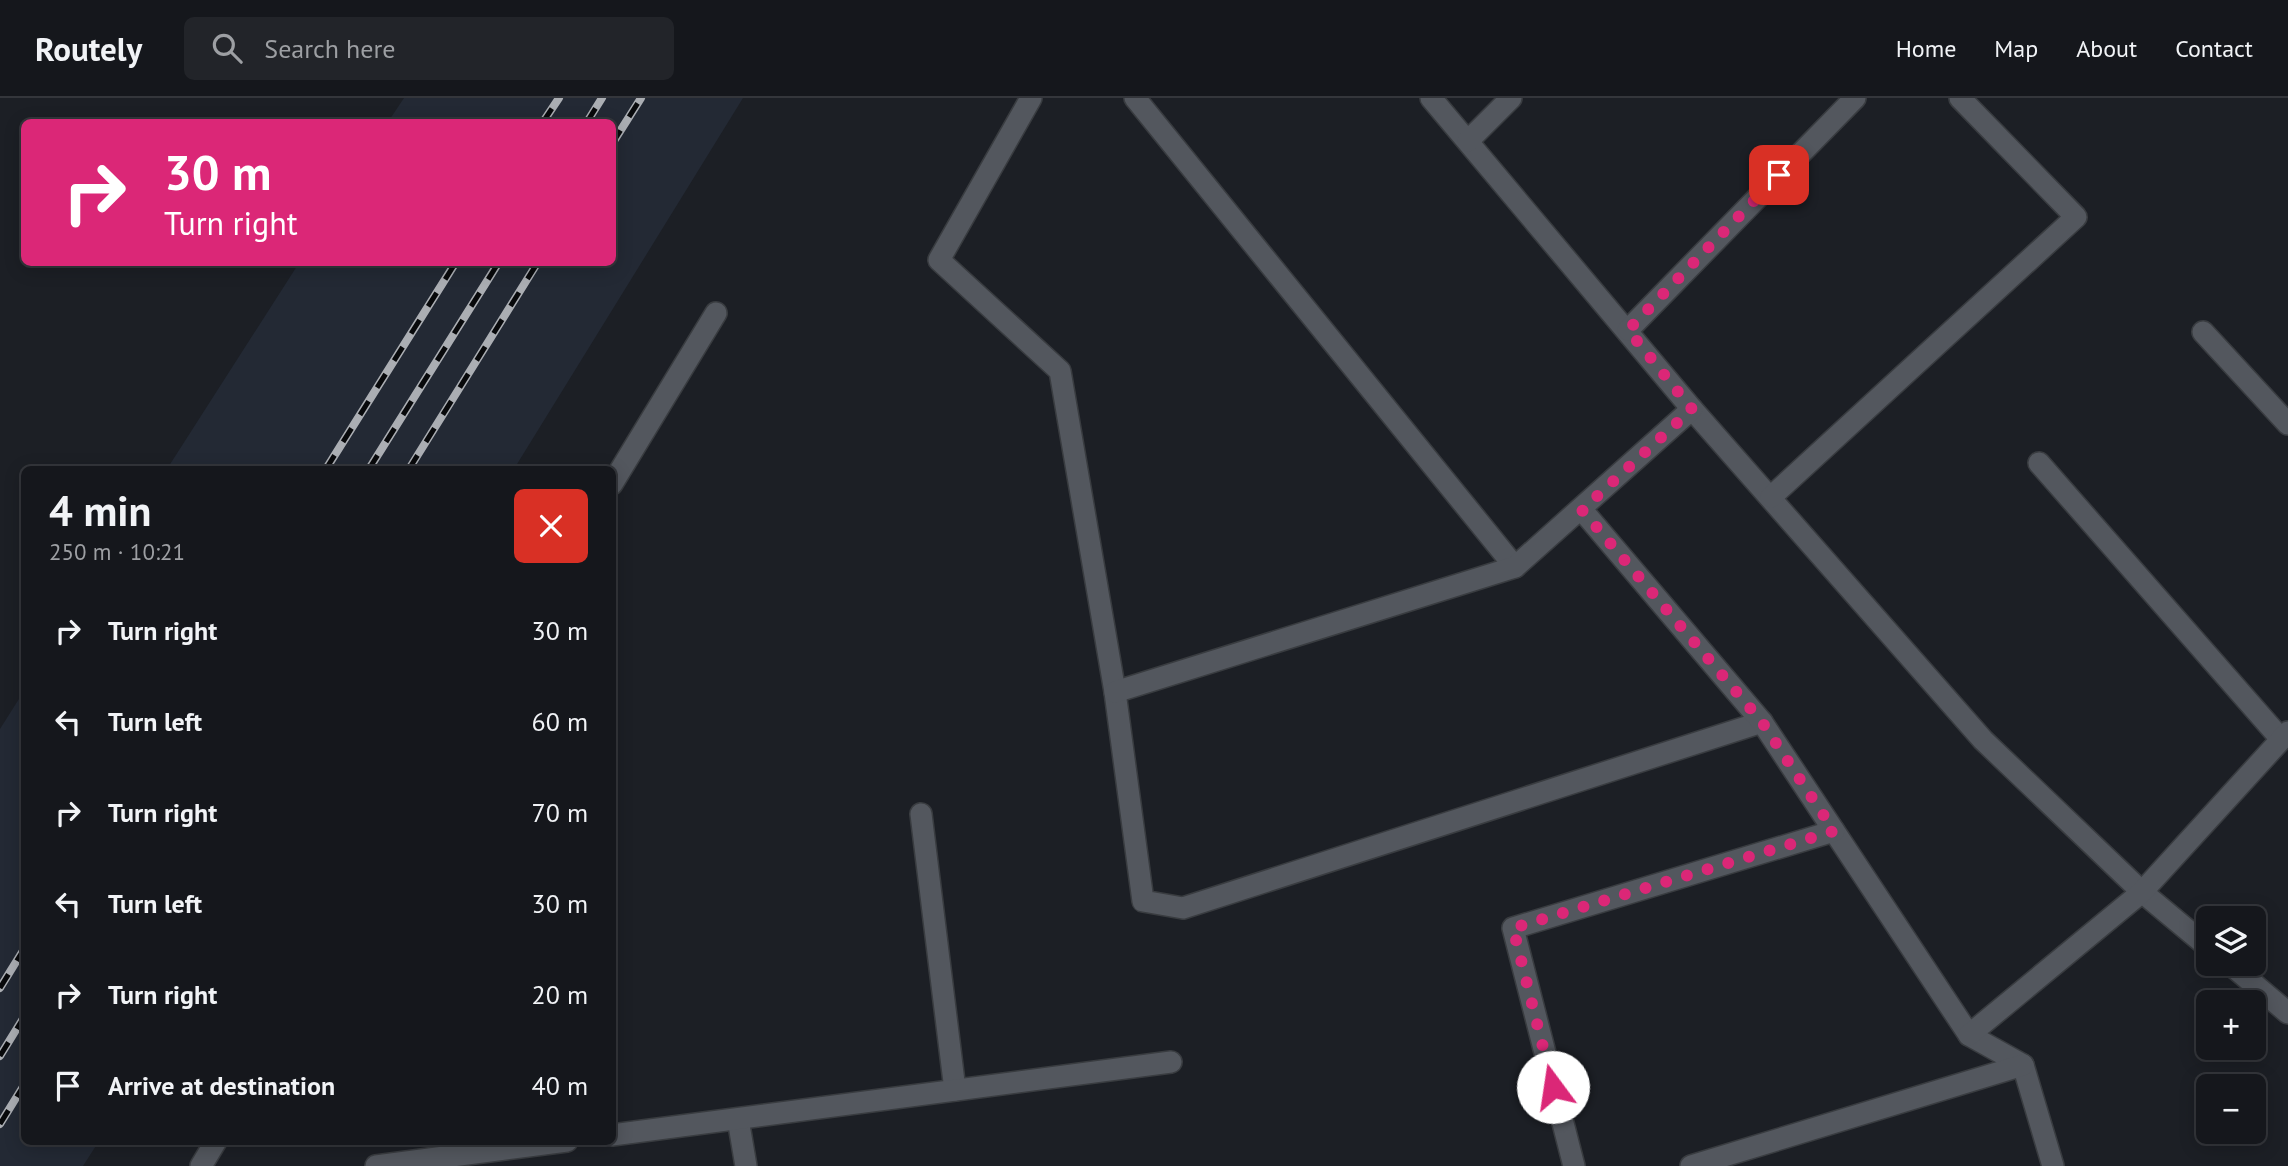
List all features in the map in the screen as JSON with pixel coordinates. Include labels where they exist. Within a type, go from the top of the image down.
[{"type":"street","points":[[1031,98],[939,260],[1060,371],[1115,692],[1143,901],[1182,908],[1762,722]]},
{"type":"street","points":[[1135,98],[1515,567]]},
{"type":"street","points":[[1431,98],[1692,409],[1983,740],[2142,892],[2196,937]]},
{"type":"street","points":[[1468,141],[1511,98]]},
{"type":"street","points":[[1628,330],[1855,98]]},
{"type":"street","points":[[1771,497],[2076,217],[1960,98]]},
{"type":"street","points":[[616,477],[716,313]]},
{"type":"street","points":[[2203,332],[2288,424]]},
{"type":"street","points":[[1115,692],[1515,567],[1692,409]]},
{"type":"street","points":[[1969,1035],[2142,892],[2284,736],[2039,463]]},
{"type":"street","points":[[1582,510],[1762,722],[1969,1035],[2023,1065],[2053,1166]]},
{"type":"street","points":[[921,814],[956,1090]]},
{"type":"street","points":[[1574,1166],[1513,928],[1834,831]]},
{"type":"street","points":[[2245,976],[2287,1011]]},
{"type":"street","points":[[616,1134],[1171,1062]]},
{"type":"street","points":[[1691,1166],[2023,1065]]},
{"type":"street","points":[[738,1118],[746,1166]]},
{"type":"street","points":[[201,1166],[214,1145]]},
{"type":"street","points":[[376,1166],[536,1145]]},
{"type":"shaded area","points":[[404,98],[743,98],[516,466],[169,466],[297,266],[616,266],[616,119],[390,119]]},
{"type":"shaded area","points":[[21,696],[21,1145],[96,1145],[83,1166],[0,1166],[0,729]]},
{"type":"railway","points":[[545,119],[559,98]]},
{"type":"railway","points":[[589,119],[602,98]]},
{"type":"railway","points":[[616,138],[641,98]]},
{"type":"railway","points":[[328,466],[453,266]]},
{"type":"railway","points":[[371,466],[496,266]]},
{"type":"railway","points":[[411,466],[536,266]]},
{"type":"railway","points":[[0,988],[21,954]]},
{"type":"railway","points":[[0,1056],[21,1022]]},
{"type":"railway","points":[[0,1124],[21,1090]]},
{"type":"route","points":[[1553,1087],[1513,928],[1834,831],[1762,722],[1582,510],[1692,409],[1628,330],[1779,175]]}]
